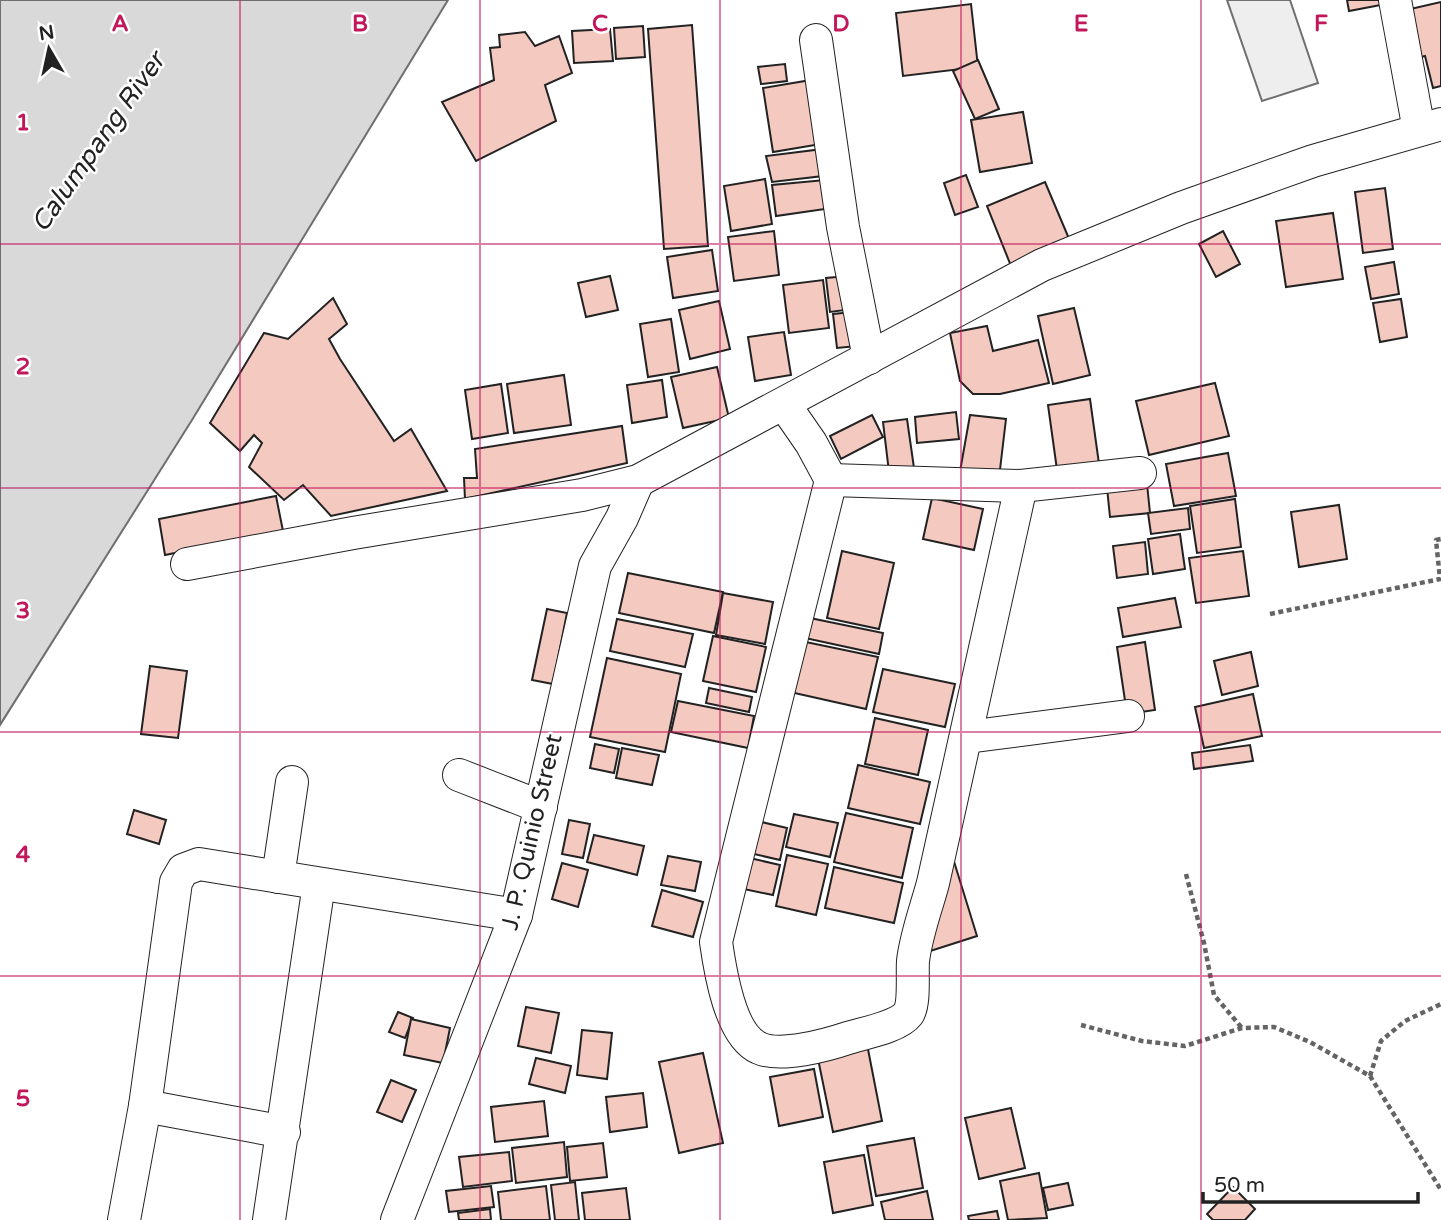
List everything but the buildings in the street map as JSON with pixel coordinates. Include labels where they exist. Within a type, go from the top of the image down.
[{"type":"street","points":[[187,564],[352,533],[582,495],[639,481],[1042,265],[1181,208],[1313,160],[1430,127],[1395,0]]},
{"type":"street","points":[[816,40],[843,227],[869,358]]},
{"type":"street","points":[[784,404],[811,443],[831,480],[716,942],[727,997],[747,1040],[759,1048],[776,1052],[832,1043],[883,1028],[907,1016],[911,1009],[917,940],[967,737],[1021,486]]},
{"type":"street","points":[[831,480],[1021,486],[1140,473]]},
{"type":"street","name":"J. P. Quinio Street","points":[[397,1220],[516,915],[594,566],[622,518],[639,481]]},
{"type":"street","points":[[967,737],[1128,716]]},
{"type":"street","points":[[459,775],[541,807]]},
{"type":"street","points":[[278,877],[292,782]]},
{"type":"street","points":[[124,1220],[145,1107],[176,881],[183,870],[199,864],[516,915]]},
{"type":"street","points":[[269,1220],[319,884]]},
{"type":"street","points":[[145,1107],[284,1132]]},
{"type":"path","points":[[1270,614],[1440,579],[1436,540],[1441,539]]},
{"type":"path","points":[[1186,874],[1214,995],[1242,1028]]},
{"type":"path","points":[[1370,1076],[1381,1041],[1405,1021],[1441,1003]]},
{"type":"path","points":[[1081,1025],[1142,1041],[1185,1046],[1242,1028],[1274,1027],[1310,1042],[1370,1076],[1441,1190]]},
{"type":"shaded area","points":[[1227,0],[1290,0],[1318,83],[1262,101]]},
{"type":"water","name":"Calumpang River","points":[[0,0],[448,0],[192,420],[0,725]]}]
